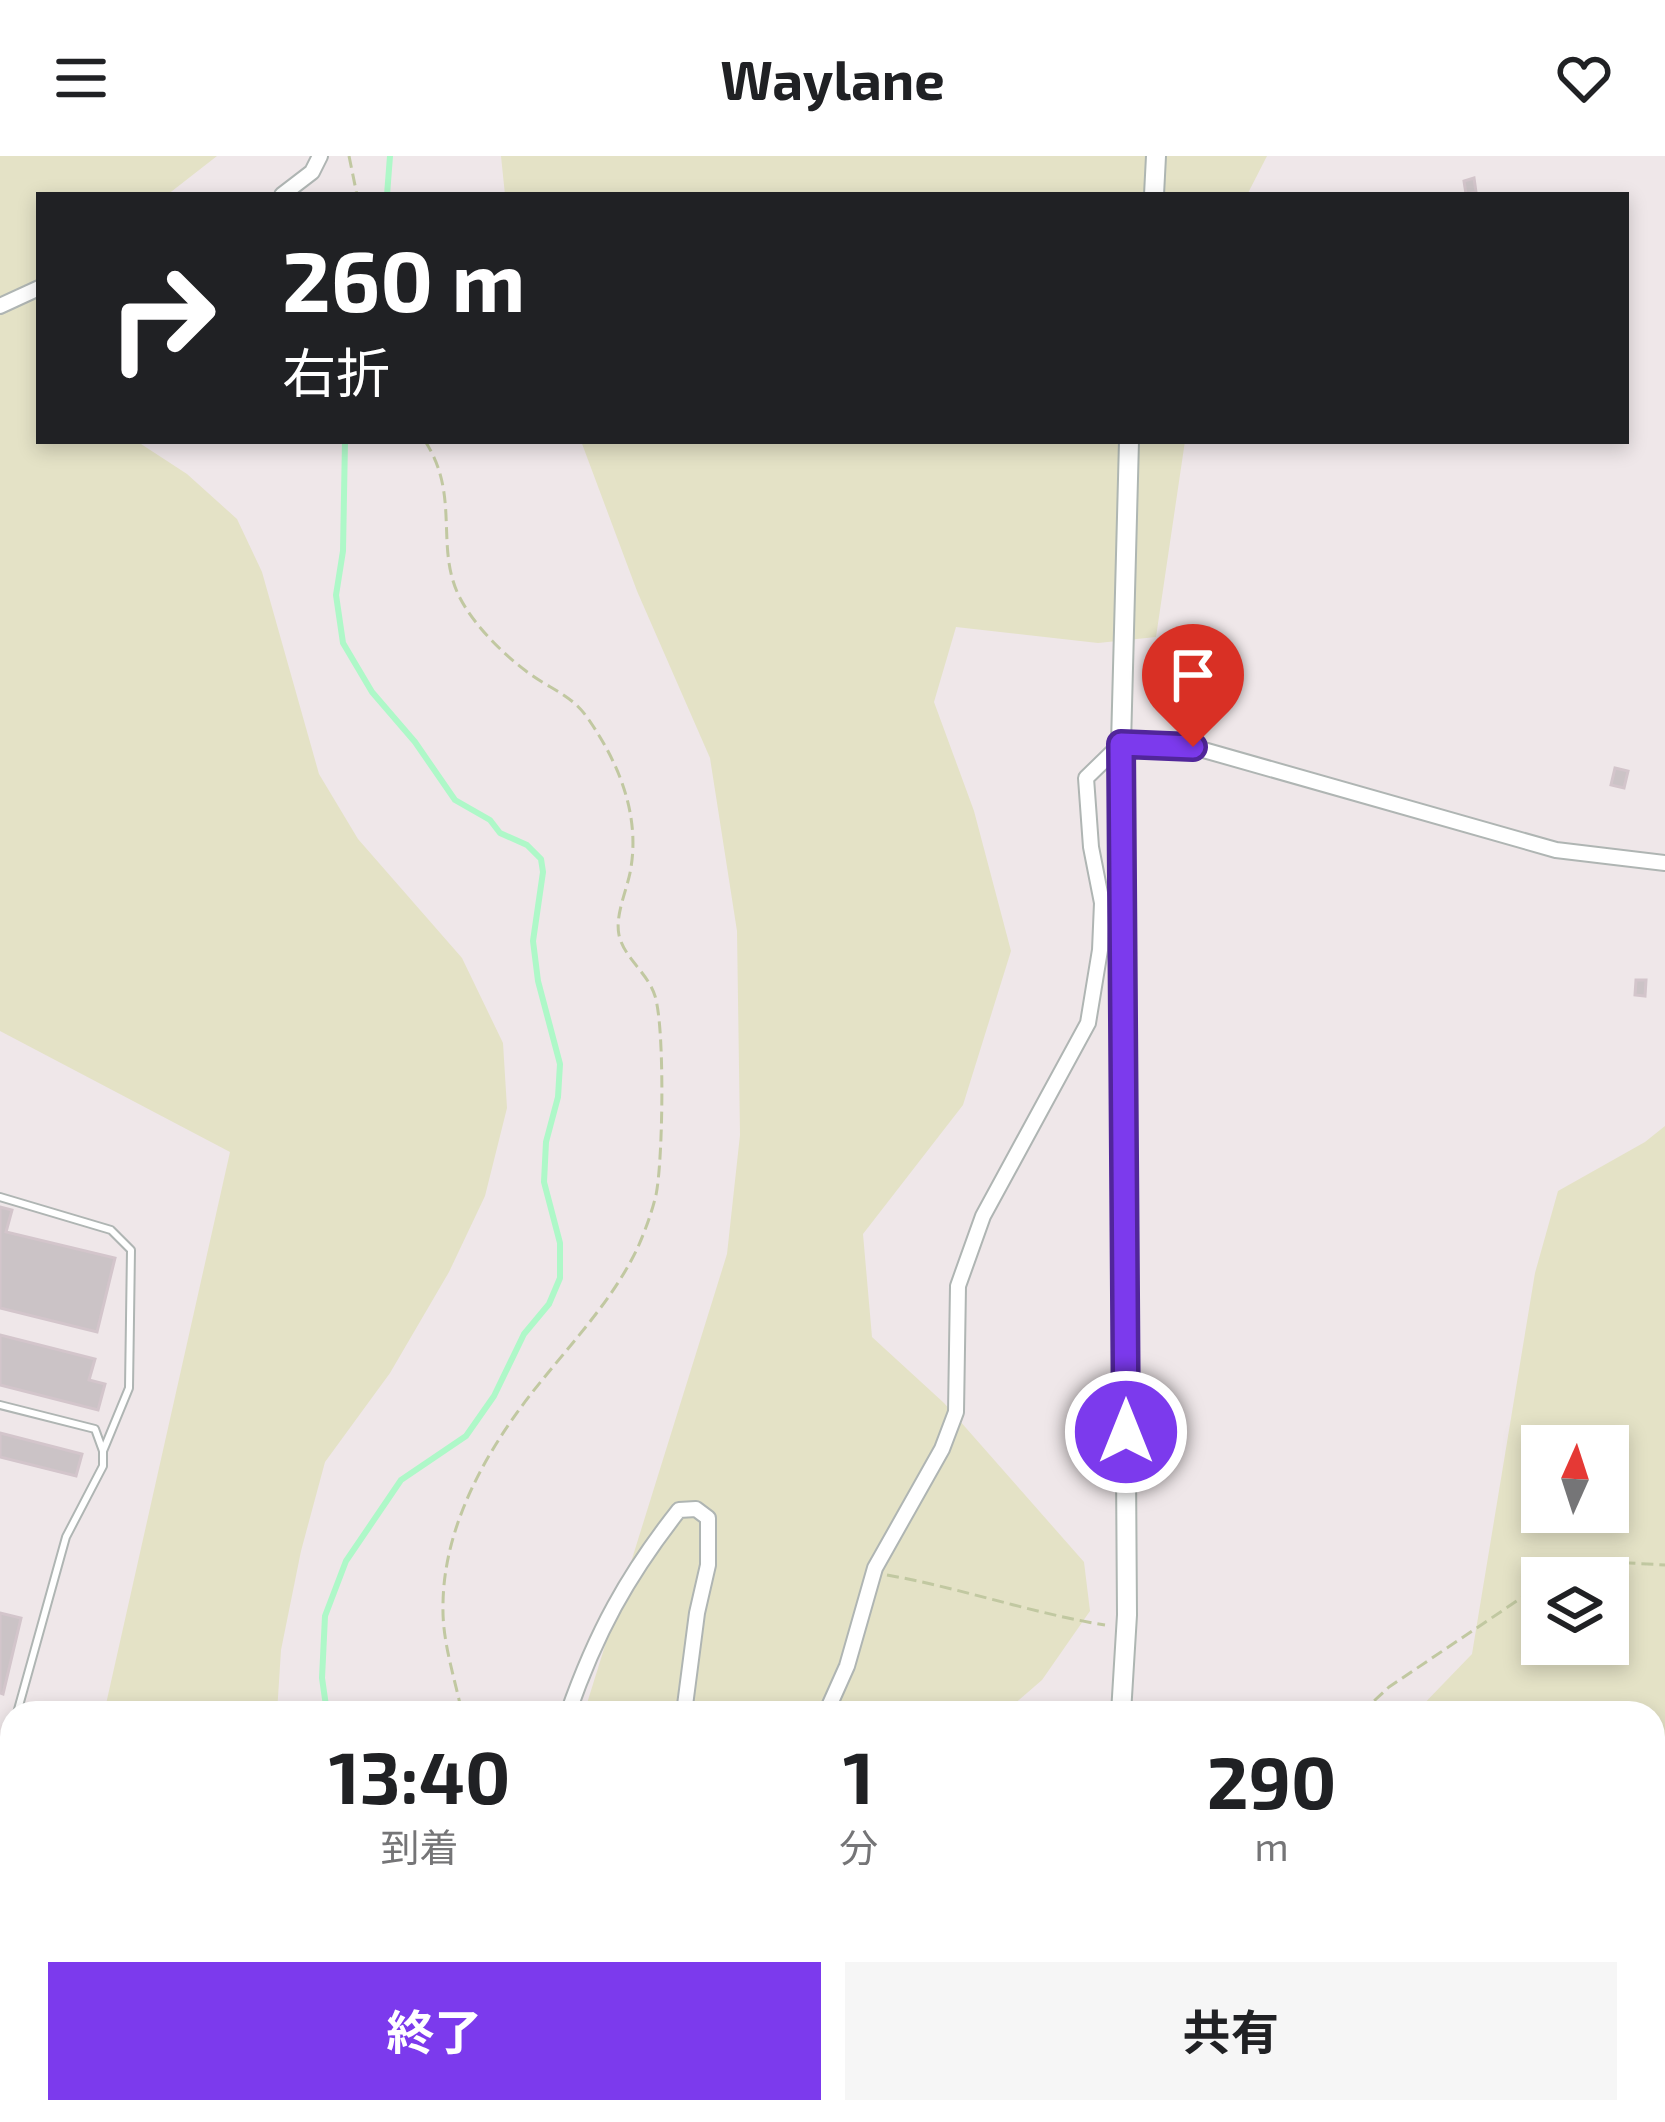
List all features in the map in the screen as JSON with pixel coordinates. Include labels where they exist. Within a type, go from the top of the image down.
[{"type":"street","points":[[286,192],[312,172],[320,156]]},
{"type":"street","points":[[1154,192],[1156,156]]},
{"type":"street","points":[[0,306],[36,289]]},
{"type":"street","points":[[1121,1701],[1127,1616],[1121,744],[1129,444]]},
{"type":"street","points":[[831,1701],[847,1666],[873,1573],[942,1449],[956,1412],[958,1286],[982,1216],[1088,1023],[1102,903],[1091,847],[1086,778],[1121,744],[1193,747],[1556,850],[1665,863]]},
{"type":"street","points":[[573,1701],[606,1618],[637,1563],[679,1510],[697,1509],[708,1518],[708,1565],[686,1701]]},
{"type":"lane","points":[[0,1197],[111,1230],[131,1250],[128,1388],[104,1451],[104,1466],[66,1537],[20,1701]]},
{"type":"lane","points":[[0,1406],[95,1429],[104,1451]]},
{"type":"path","points":[[349,156],[356,192]]},
{"type":"path","points":[[427,444],[442,472],[454,588],[465,607],[527,673],[569,695],[618,769],[634,826],[630,874],[617,931],[648,977],[662,1033],[656,1192],[639,1246],[603,1306],[532,1392],[475,1481],[446,1555],[442,1609],[460,1701]]},
{"type":"path","points":[[1629,1562],[1665,1564]]},
{"type":"path","points":[[873,1573],[940,1584],[1050,1616],[1116,1627],[1127,1616]]},
{"type":"path","points":[[1373,1701],[1521,1594]]},
{"type":"shaded area","points":[[0,156],[217,156],[171,192],[36,192],[36,444],[141,444],[187,474],[237,519],[262,572],[319,774],[358,839],[462,958],[503,1043],[507,1108],[485,1196],[449,1272],[390,1373],[325,1462],[281,1650],[278,1701],[107,1701],[230,1152],[0,1031]]},
{"type":"shaded area","points":[[501,156],[1267,156],[1249,192],[505,192]]},
{"type":"shaded area","points":[[582,444],[1185,444],[1156,637],[1098,643],[956,627],[934,702],[974,811],[1011,951],[963,1105],[863,1234],[872,1337],[944,1403],[1084,1562],[1090,1611],[1042,1680],[1018,1701],[588,1701],[727,1254],[740,1135],[737,931],[710,758],[637,591]]},
{"type":"shaded area","points":[[1665,1126],[1665,1701],[1427,1701],[1472,1654],[1535,1273],[1558,1191]]},
{"type":"building","points":[[1474,178],[1476,192],[1466,192],[1464,181]]},
{"type":"building","points":[[1615,768],[1628,771],[1624,788],[1611,785]]},
{"type":"building","points":[[1636,980],[1646,980],[1645,996],[1635,995]]},
{"type":"building","points":[[0,1207],[12,1210],[6,1232],[115,1258],[97,1332],[0,1308]]},
{"type":"building","points":[[0,1335],[95,1359],[89,1380],[105,1384],[98,1410],[0,1385]]},
{"type":"building","points":[[0,1433],[82,1454],[76,1476],[0,1457]]},
{"type":"building","points":[[0,1613],[21,1618],[3,1694],[0,1693]]},
{"type":"waterway","points":[[387,192],[390,156]]},
{"type":"waterway","points":[[325,1701],[325,1616],[346,1561],[401,1480],[466,1436],[494,1396],[524,1334],[549,1304],[560,1278],[560,1243],[544,1182],[560,1064],[538,981],[533,941],[541,859],[527,845],[500,833],[490,820],[455,800],[415,742],[372,692],[343,643],[336,595],[343,551],[345,444]]},
{"type":"route","points":[[1126,1432],[1121,744],[1193,747]]}]
